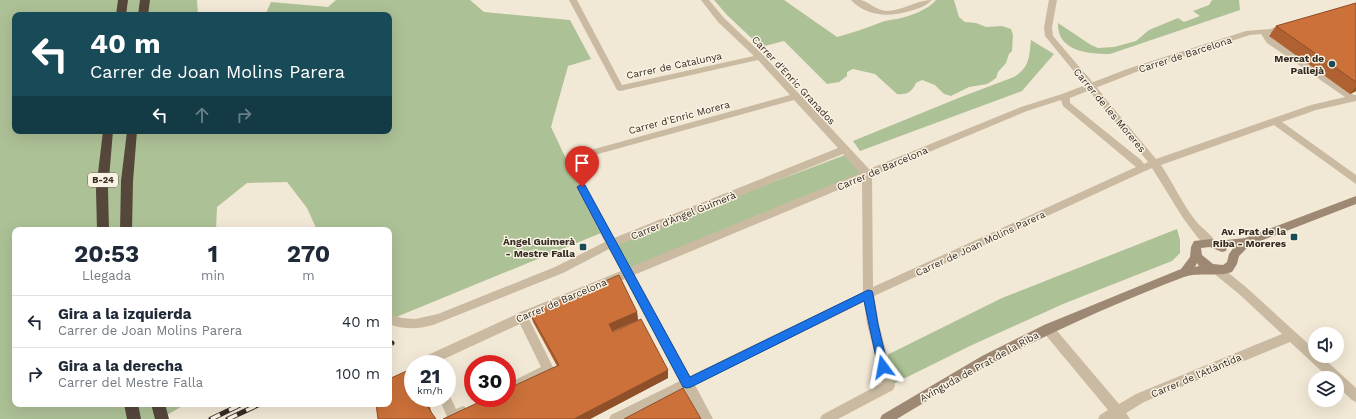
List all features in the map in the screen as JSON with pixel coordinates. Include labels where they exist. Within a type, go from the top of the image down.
[{"type":"highway","points":[[121,12],[123,0]]},
{"type":"highway","points":[[143,12],[145,0]]},
{"type":"highway","name":"B-24","points":[[103,227],[102,190],[108,134]]},
{"type":"highway","name":"B-24","points":[[126,227],[126,181],[132,134]]},
{"type":"highway","points":[[132,407],[134,419]]},
{"type":"main road","points":[[1185,272],[1196,250],[1202,243],[1214,244],[1246,242],[1356,200]]},
{"type":"main road","points":[[1196,250],[1200,261],[1214,269],[1223,270],[1231,264],[1234,254],[1246,242]]},
{"type":"main road","points":[[1214,244],[1227,252],[1231,264]]},
{"type":"main road","name":"Avinguda de Prat de la Riba","points":[[886,419],[986,360],[1048,329],[1185,272],[1214,269]]},
{"type":"street","name":"Carrer de Catalunya","points":[[573,0],[620,88],[760,57]]},
{"type":"street","name":"Carrer d'Enric Granados","points":[[705,0],[721,20],[760,57],[843,150],[867,174]]},
{"type":"street","points":[[855,0],[874,11],[883,14],[903,10],[919,5],[928,0]]},
{"type":"street","name":"Carrer de les Moreres","points":[[1053,0],[1048,27],[1049,36],[1154,164],[1187,218],[1203,237],[1214,244]]},
{"type":"street","name":"Carrer de Barcelona","points":[[443,355],[522,316],[573,294],[628,273],[1024,109],[1065,96],[1133,70],[1249,33],[1263,32],[1294,24]]},
{"type":"street","points":[[1263,32],[1270,41],[1354,98]]},
{"type":"street","points":[[1065,96],[1066,104],[1138,162],[1142,168]]},
{"type":"street","name":"Carrer d'Enric Morera","points":[[569,159],[795,97]]},
{"type":"street","name":"Carrer de Joan Molins Parera","points":[[615,419],[868,294],[1142,168],[1314,107],[1354,98]]},
{"type":"street","points":[[1275,121],[1356,180]]},
{"type":"street","name":"Carrer d'Àngel Guimerà","points":[[392,320],[400,324],[412,325],[426,323],[440,318],[559,270],[612,244],[843,150]]},
{"type":"street","points":[[826,419],[889,386],[873,324],[868,294],[867,174]]},
{"type":"street","points":[[582,187],[706,419]]},
{"type":"street","name":"Carrer de les Moreres","points":[[1187,218],[1196,250]]},
{"type":"street","points":[[1231,264],[1243,291]]},
{"type":"street","points":[[1214,269],[1243,291],[1329,371]]},
{"type":"street","points":[[516,385],[548,369],[522,316]]},
{"type":"street","points":[[1048,329],[1121,415]]},
{"type":"street","name":"Carrer de l'Atlàntida","points":[[1104,419],[1121,415],[1140,398],[1291,336]]},
{"type":"street","points":[[1344,385],[1356,396]]},
{"type":"street","points":[[448,407],[453,417],[472,408]]},
{"type":"green space","points":[[0,0],[197,0],[198,12],[12,12],[12,134],[392,134],[392,12],[266,12],[271,2],[328,7],[336,0],[470,0],[484,12],[570,20],[591,59],[568,66],[551,127],[601,233],[392,319],[392,227],[316,227],[307,208],[287,182],[247,183],[217,207],[216,227],[12,227],[12,407],[181,407],[160,419],[0,419]]},
{"type":"green space","points":[[714,0],[784,0],[837,37],[884,21],[897,19],[924,10],[936,0],[954,0],[959,17],[965,22],[976,23],[986,27],[1002,26],[1011,29],[1013,35],[1012,51],[1009,54],[1006,63],[998,72],[996,78],[992,81],[987,84],[969,87],[951,96],[944,94],[935,85],[922,80],[916,83],[913,89],[909,92],[897,94],[875,74],[853,69],[847,72],[847,76],[839,82],[827,84],[784,41],[761,47],[727,15]]},
{"type":"green space","points":[[1212,0],[1239,0],[1240,10],[1110,54],[1083,52],[1075,49],[1062,40],[1059,32],[1058,23],[1098,48],[1114,47],[1136,41],[1149,30],[1178,18],[1184,22],[1200,16],[1193,11],[1209,5]]},
{"type":"green space","points":[[1031,40],[1054,54],[1022,91],[860,151],[853,141],[1014,77],[1023,69],[1028,61]]},
{"type":"green space","points":[[845,155],[864,174],[628,273],[612,243]]},
{"type":"green space","points":[[1177,229],[1180,240],[1180,253],[1172,261],[1063,304],[972,345],[889,386],[881,358],[1002,298]]},
{"type":"building","name":"Mercat de Pallejà","points":[[1356,3],[1356,82],[1276,26]]},
{"type":"building","points":[[619,275],[637,312],[609,324],[613,332],[641,319],[668,370],[574,419],[443,419],[469,407],[516,407],[516,385],[559,365],[530,313]]},
{"type":"building","points":[[404,372],[404,407],[428,407],[436,419],[378,419],[376,407],[392,407],[392,378]]},
{"type":"building","points":[[683,388],[701,419],[624,419]]},
{"type":"railway","points":[[211,419],[236,407]]},
{"type":"railway","points":[[228,419],[254,407]]},
{"type":"place","name":"Mercat de Pallejà","points":[[1332,64]]},
{"type":"place","name":"Av. Prat de la Riba - Moreres","points":[[1294,237]]},
{"type":"place","name":"Àngel Guimerà - Mestre Falla","points":[[583,247]]},
{"type":"route","points":[[582,187],[687,383],[868,294],[883,367]]}]
